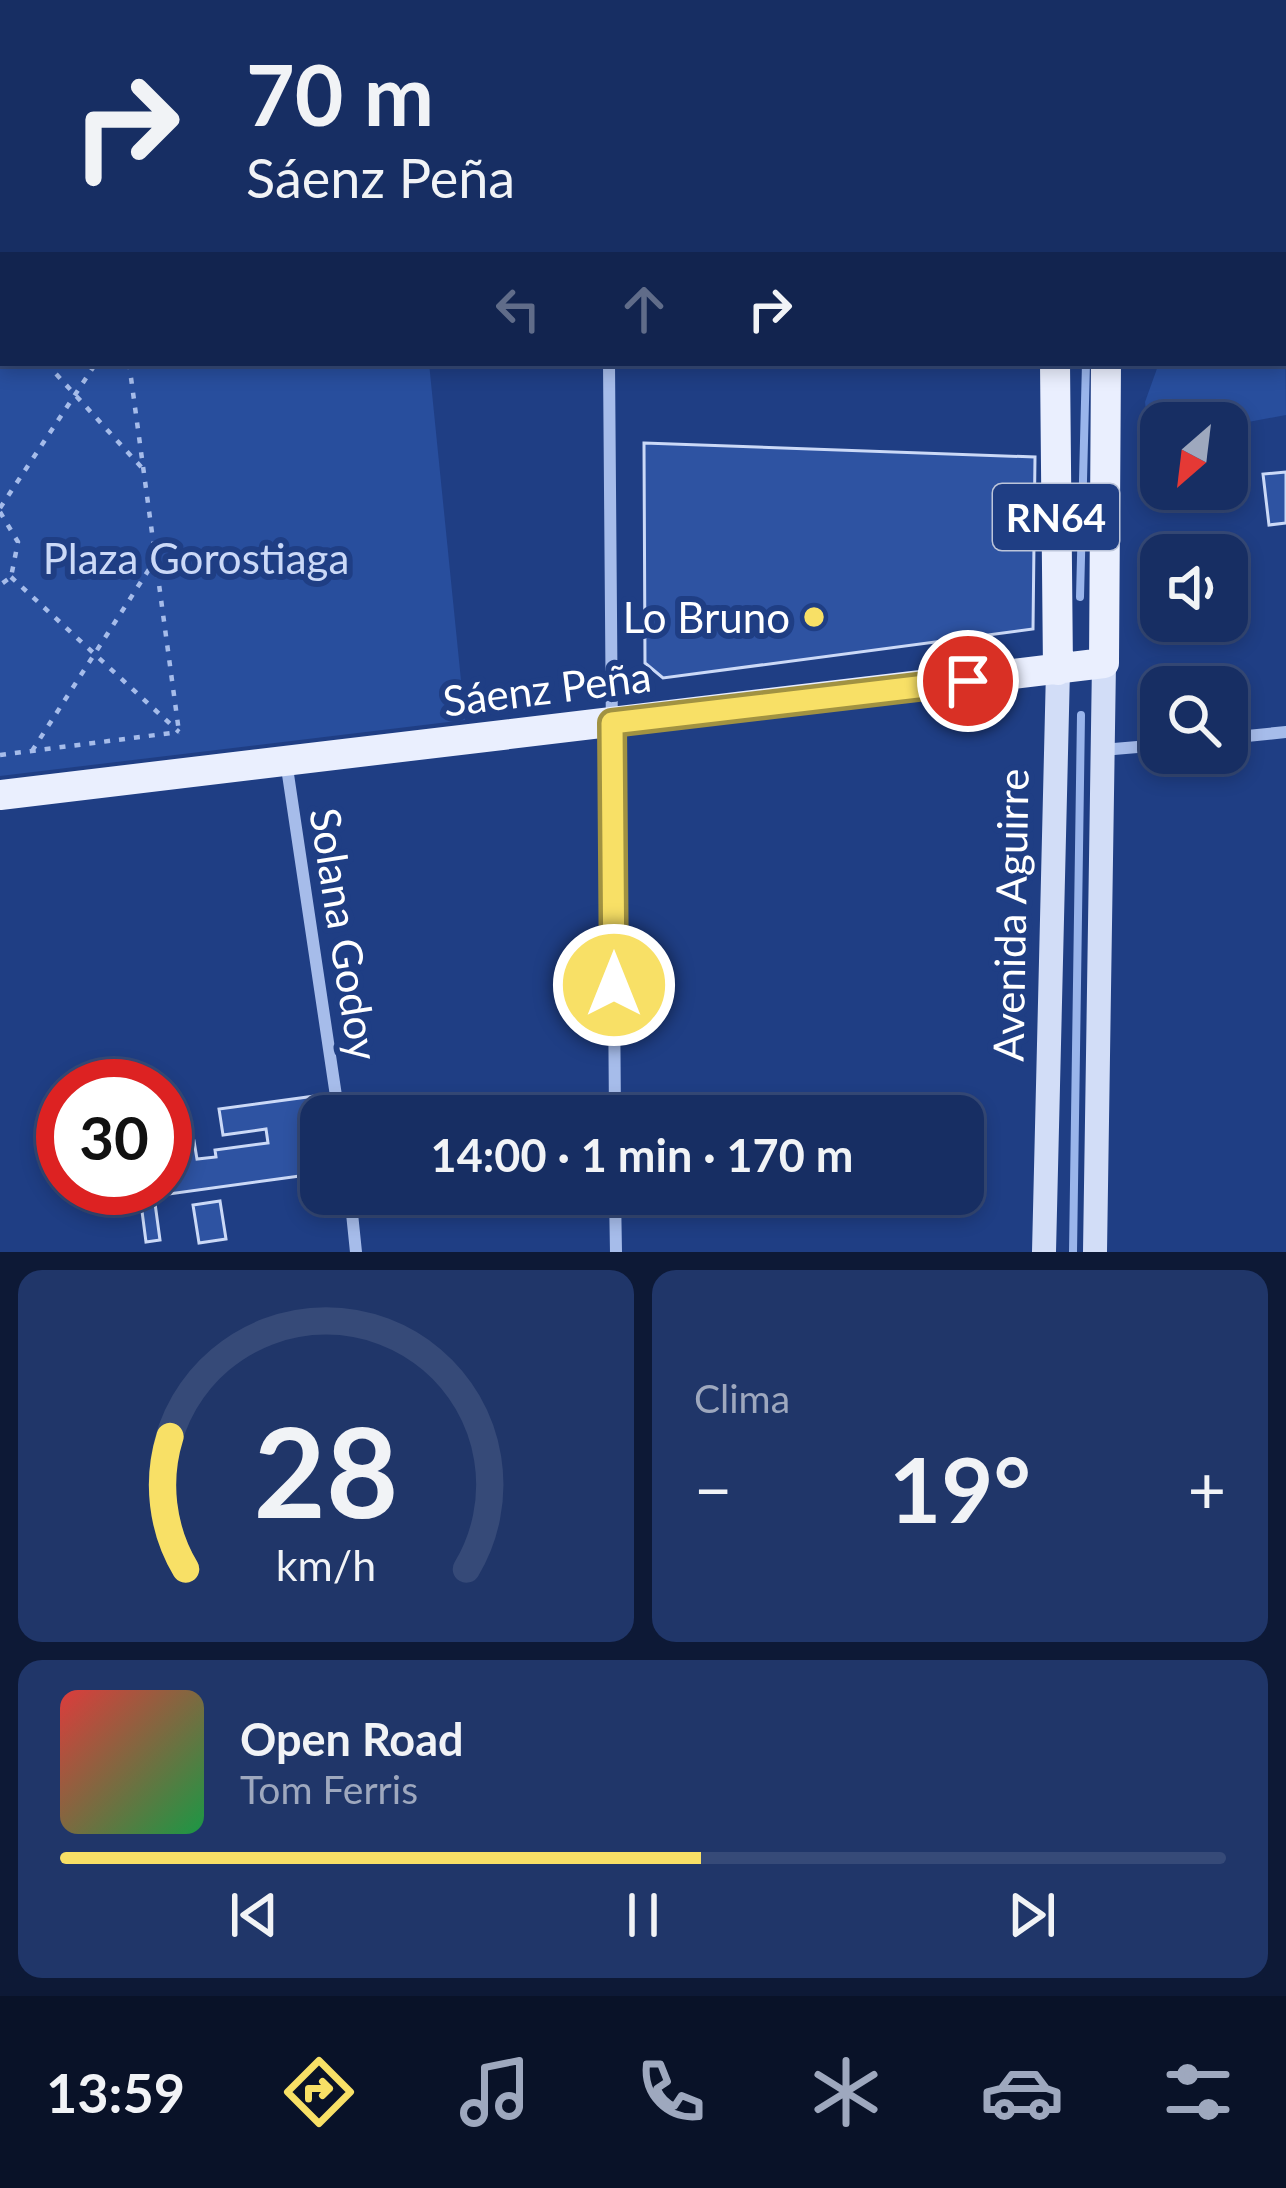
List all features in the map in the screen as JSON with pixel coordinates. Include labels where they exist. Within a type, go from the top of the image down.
[{"type":"main road","name":"Avenida Aguirre","points":[[1044,1252],[1058,670],[1055,366]]},
{"type":"main road","name":"RN64","points":[[1104,663],[1106,366]]},
{"type":"main road","points":[[1104,446],[1122,366]]},
{"type":"main road","name":"Sáenz Peña","points":[[0,795],[1104,663]]},
{"type":"main road","points":[[1095,1252],[1104,663]]},
{"type":"street","points":[[609,366],[615,1095]]},
{"type":"street","points":[[1248,736],[1286,732]]},
{"type":"street","points":[[1101,751],[1140,747]]},
{"type":"street","name":"Solana Godoy","points":[[286,761],[336,1095]]},
{"type":"street","points":[[352,1215],[356,1252]]},
{"type":"street","points":[[615,1215],[616,1252]]},
{"type":"path","points":[[49,366],[143,469]]},
{"type":"path","points":[[0,585],[11,578],[17,542],[0,510],[94,366]]},
{"type":"path","points":[[129,366],[179,731]]},
{"type":"path","points":[[32,751],[155,560]]},
{"type":"path","points":[[11,578],[179,731]]},
{"type":"path","points":[[0,755],[179,731]]},
{"type":"green space","name":"Plaza Gorostiaga","points":[[0,366],[429,366],[465,720],[0,776]]},
{"type":"green space","points":[[1158,366],[1285,366],[1286,415],[1248,422],[1248,402],[1145,402]]},
{"type":"building","points":[[644,443],[1035,457],[1033,629],[663,678],[645,663]]},
{"type":"building","points":[[1286,472],[1286,523],[1269,525],[1263,474]]},
{"type":"building","points":[[300,1098],[300,1176],[192,1191],[192,1141],[197,1159],[216,1157],[215,1150],[268,1143],[266,1129],[223,1135],[219,1109]]},
{"type":"building","points":[[220,1201],[226,1239],[199,1243],[193,1205]]},
{"type":"building","points":[[142,1215],[157,1215],[160,1240],[146,1242]]},
{"type":"waterway","points":[[1080,597],[1086,366]]},
{"type":"waterway","points":[[1073,1252],[1081,715]]},
{"type":"place","name":"Lo Bruno","points":[[814,617]]},
{"type":"route","points":[[614,985],[612,723],[968,681]]}]
